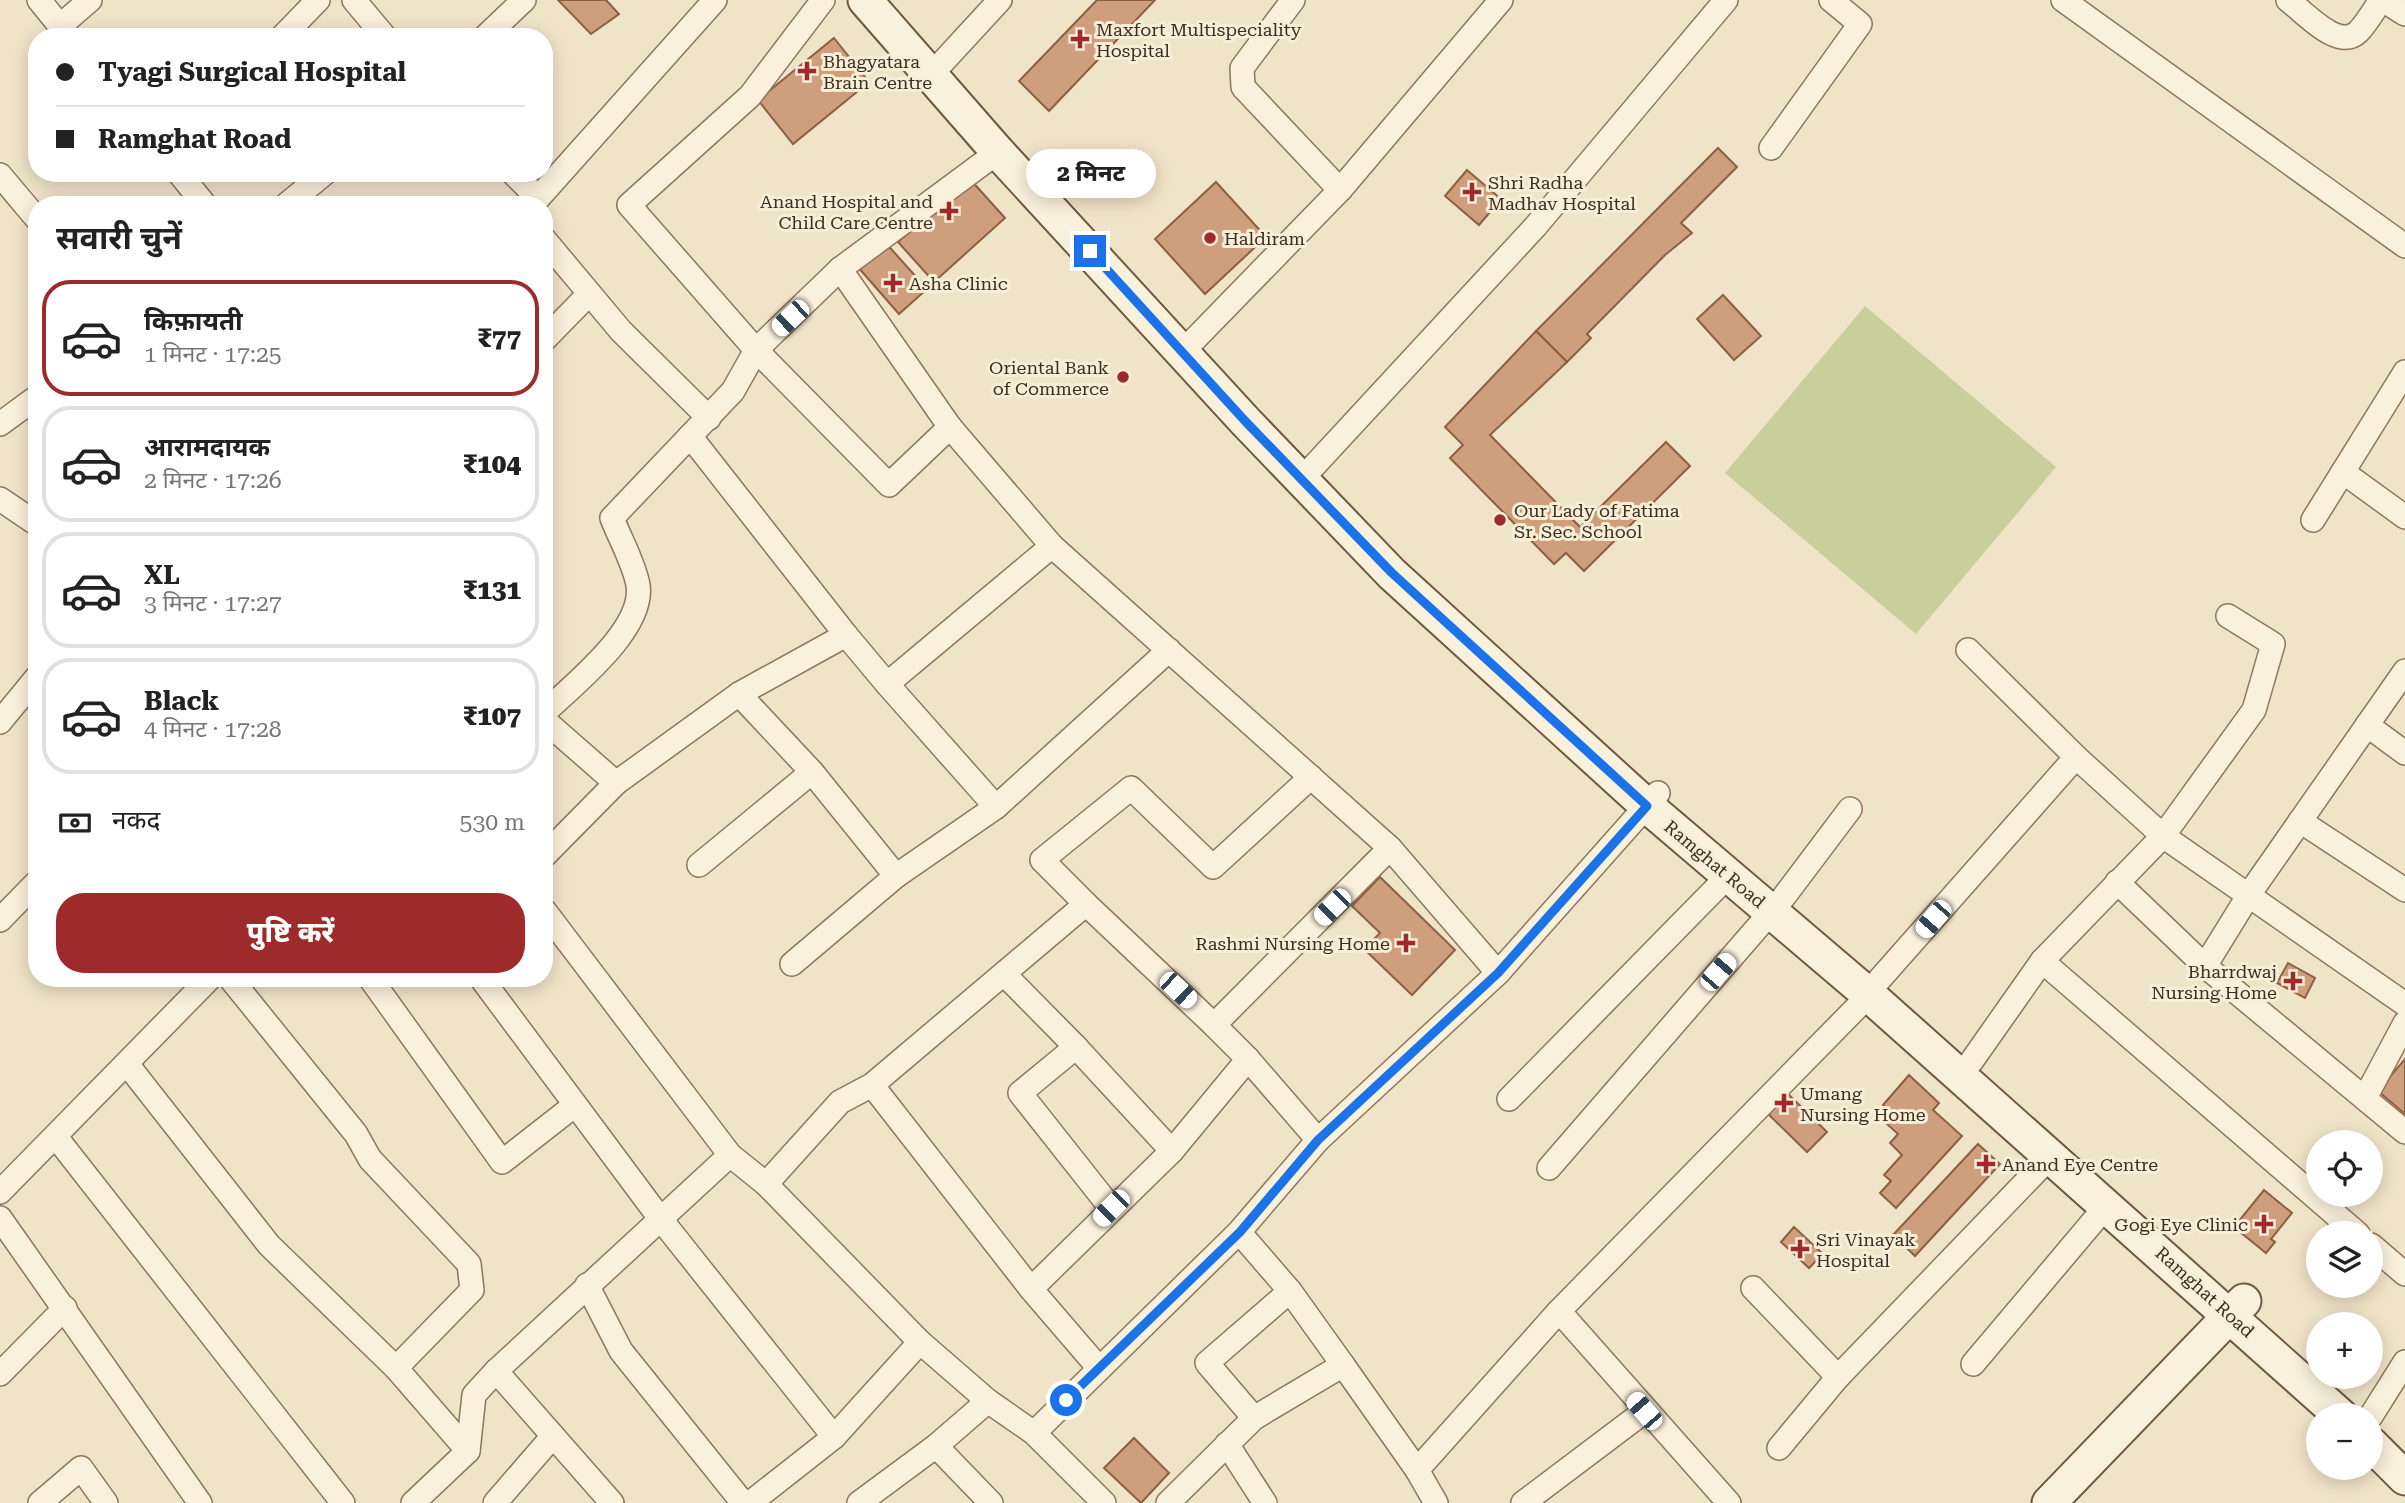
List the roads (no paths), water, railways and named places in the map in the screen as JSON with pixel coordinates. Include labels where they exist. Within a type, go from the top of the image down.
[{"type":"main road","name":"Ramghat Road","points":[[865,0],[998,152],[1246,422],[1392,573],[1653,800],[1874,987],[1971,1062],[2238,1308],[2329,1403]]},
{"type":"main road","name":"Ramghat Road","points":[[888,0],[941,64],[1194,340],[1403,562],[1729,875],[1777,904]]},
{"type":"main road","name":"Ramghat Road","points":[[1874,987],[2050,1157],[2306,1362]]},
{"type":"main road","points":[[2049,1503],[2238,1308]]},
{"type":"main road","points":[[2336,1389],[2351,1403]]},
{"type":"main road","points":[[2383,1434],[2405,1455]]},
{"type":"main road","points":[[2383,1456],[2405,1478]]},
{"type":"street","points":[[39,0],[62,28]]},
{"type":"street","points":[[67,28],[90,0]]},
{"type":"street","points":[[291,28],[318,0]]},
{"type":"street","points":[[354,0],[377,28]]},
{"type":"street","points":[[494,28],[524,0]]},
{"type":"street","points":[[553,181],[715,0]]},
{"type":"street","points":[[823,0],[750,96],[629,205],[756,350],[890,485],[950,427]]},
{"type":"street","points":[[941,64],[1000,0]]},
{"type":"street","points":[[1293,0],[1242,68],[1243,88],[1340,190]]},
{"type":"street","points":[[1194,340],[1340,190],[1501,0]]},
{"type":"street","points":[[1313,467],[1535,228],[1726,0]]},
{"type":"street","points":[[2063,0],[2403,240]]},
{"type":"street","points":[[2288,0],[2336,37],[2348,38],[2357,32],[2382,0],[2405,14]]},
{"type":"street","points":[[1771,148],[1860,24],[1839,2]]},
{"type":"street","points":[[553,704],[625,631],[638,606],[638,584],[612,518],[733,391],[756,350],[840,269],[998,152]]},
{"type":"street","points":[[0,175],[28,208]]},
{"type":"street","points":[[186,182],[198,196]]},
{"type":"street","points":[[297,196],[314,182]]},
{"type":"street","points":[[520,182],[531,196]]},
{"type":"street","points":[[539,196],[552,182]]},
{"type":"street","points":[[553,250],[634,345],[709,418]]},
{"type":"street","points":[[840,269],[950,427],[1052,546],[1390,848],[1498,973]]},
{"type":"street","points":[[553,331],[589,294]]},
{"type":"street","points":[[2313,520],[2405,372]]},
{"type":"street","points":[[0,424],[28,404]]},
{"type":"street","points":[[690,436],[846,635],[996,807]]},
{"type":"street","points":[[2343,472],[2405,517]]},
{"type":"street","points":[[0,499],[28,518]]},
{"type":"street","points":[[887,684],[1052,546]]},
{"type":"street","points":[[1971,1062],[2042,961],[2164,835],[2254,710],[2273,644],[2228,616]]},
{"type":"street","points":[[553,847],[616,783],[739,694],[846,635]]},
{"type":"street","points":[[792,964],[896,876],[996,807],[1169,650]]},
{"type":"street","points":[[1968,650],[2076,757],[2164,835],[2405,1003]]},
{"type":"street","points":[[2205,966],[2250,893],[2405,671]]},
{"type":"street","points":[[4,709],[28,686]]},
{"type":"street","points":[[739,694],[812,772],[896,876]]},
{"type":"street","points":[[2367,725],[2405,753]]},
{"type":"street","points":[[553,728],[616,783]]},
{"type":"street","points":[[1417,1470],[1559,1311],[1874,987],[2076,757]]},
{"type":"street","points":[[699,865],[812,772]]},
{"type":"street","points":[[1311,777],[1213,867],[1131,788],[1042,860],[1248,1059],[1318,1140]]},
{"type":"street","points":[[1034,1433],[1098,1367],[1240,1232],[1318,1140],[1498,973],[1653,800]]},
{"type":"street","points":[[1549,1168],[1777,904],[1850,809]]},
{"type":"street","points":[[2300,821],[2405,890]]},
{"type":"street","points":[[1214,1025],[1390,848]]},
{"type":"street","points":[[1509,1099],[1729,875]]},
{"type":"street","points":[[2117,882],[2205,966],[2405,1132]]},
{"type":"street","points":[[0,920],[28,891]]},
{"type":"street","points":[[766,1184],[840,1102],[872,1085],[1086,904]]},
{"type":"street","points":[[553,923],[730,1155],[766,1184],[920,1342],[988,1401],[1034,1433],[1101,1502]]},
{"type":"street","points":[[2042,961],[2343,1221]]},
{"type":"street","points":[[1004,974],[1172,1151]]},
{"type":"street","points":[[0,1192],[56,1138],[201,987]]},
{"type":"street","points":[[237,987],[356,1134],[370,1159],[469,1264],[472,1290],[396,1368]]},
{"type":"street","points":[[376,987],[502,1162],[575,1104]]},
{"type":"street","points":[[488,987],[659,1217],[834,1437]]},
{"type":"street","points":[[2365,1098],[2405,1023]]},
{"type":"street","points":[[1076,1047],[1020,1093],[1111,1208]]},
{"type":"street","points":[[1031,1289],[1172,1151],[1248,1059]]},
{"type":"street","points":[[127,1064],[269,1245],[396,1368],[468,1451]]},
{"type":"street","points":[[872,1085],[1031,1289],[1098,1367]]},
{"type":"street","points":[[56,1138],[343,1503]]},
{"type":"street","points":[[413,1503],[468,1451],[474,1395],[659,1217],[730,1155]]},
{"type":"street","points":[[1779,1448],[1838,1377],[2050,1157]]},
{"type":"street","points":[[1973,1364],[2107,1205]]},
{"type":"street","points":[[0,1218],[200,1503]]},
{"type":"street","points":[[1240,1232],[1290,1291],[1343,1364],[1417,1470],[1436,1503]]},
{"type":"street","points":[[2383,1255],[2405,1274]]},
{"type":"street","points":[[587,1285],[621,1351],[756,1500],[834,1437],[920,1342]]},
{"type":"street","points":[[1753,1288],[1838,1377]]},
{"type":"street","points":[[1254,1418],[1207,1363],[1290,1291]]},
{"type":"street","points":[[0,1374],[65,1308]]},
{"type":"street","points":[[1559,1311],[1644,1411],[1729,1503]]},
{"type":"street","points":[[2379,1403],[2405,1362]]},
{"type":"street","points":[[1168,1503],[1254,1418],[1343,1364]]},
{"type":"street","points":[[496,1371],[612,1503]]},
{"type":"street","points":[[474,1395],[516,1392]]},
{"type":"street","points":[[859,1503],[936,1447],[988,1401]]},
{"type":"street","points":[[1526,1502],[1644,1411]]},
{"type":"street","points":[[495,1503],[554,1436]]},
{"type":"street","points":[[1227,1444],[1265,1503]]},
{"type":"street","points":[[936,1447],[991,1503]]},
{"type":"street","points":[[40,1503],[81,1468],[106,1503]]},
{"type":"place","name":"Maxfort Multispeciality Hospital","points":[[1080,39]]},
{"type":"place","name":"Bhagyatara Brain Centre","points":[[807,71]]},
{"type":"place","name":"Shri Radha Madhav Hospital","points":[[1472,192]]},
{"type":"place","name":"Anand Hospital and Child Care Centre","points":[[949,211]]},
{"type":"place","name":"Haldiram","points":[[1210,238]]},
{"type":"place","name":"Asha Clinic","points":[[893,283]]},
{"type":"place","name":"Oriental Bank of Commerce","points":[[1123,377]]},
{"type":"place","name":"Our Lady of Fatima Sr. Sec. School","points":[[1500,520]]},
{"type":"place","name":"Rashmi Nursing Home","points":[[1406,943]]},
{"type":"place","name":"Bharrdwaj Nursing Home","points":[[2293,981]]},
{"type":"place","name":"Umang Nursing Home","points":[[1784,1103]]},
{"type":"place","name":"Anand Eye Centre","points":[[1986,1164]]},
{"type":"place","name":"Gogi Eye Clinic","points":[[2264,1224]]},
{"type":"place","name":"Sri Vinayak Hospital","points":[[1800,1249]]}]
